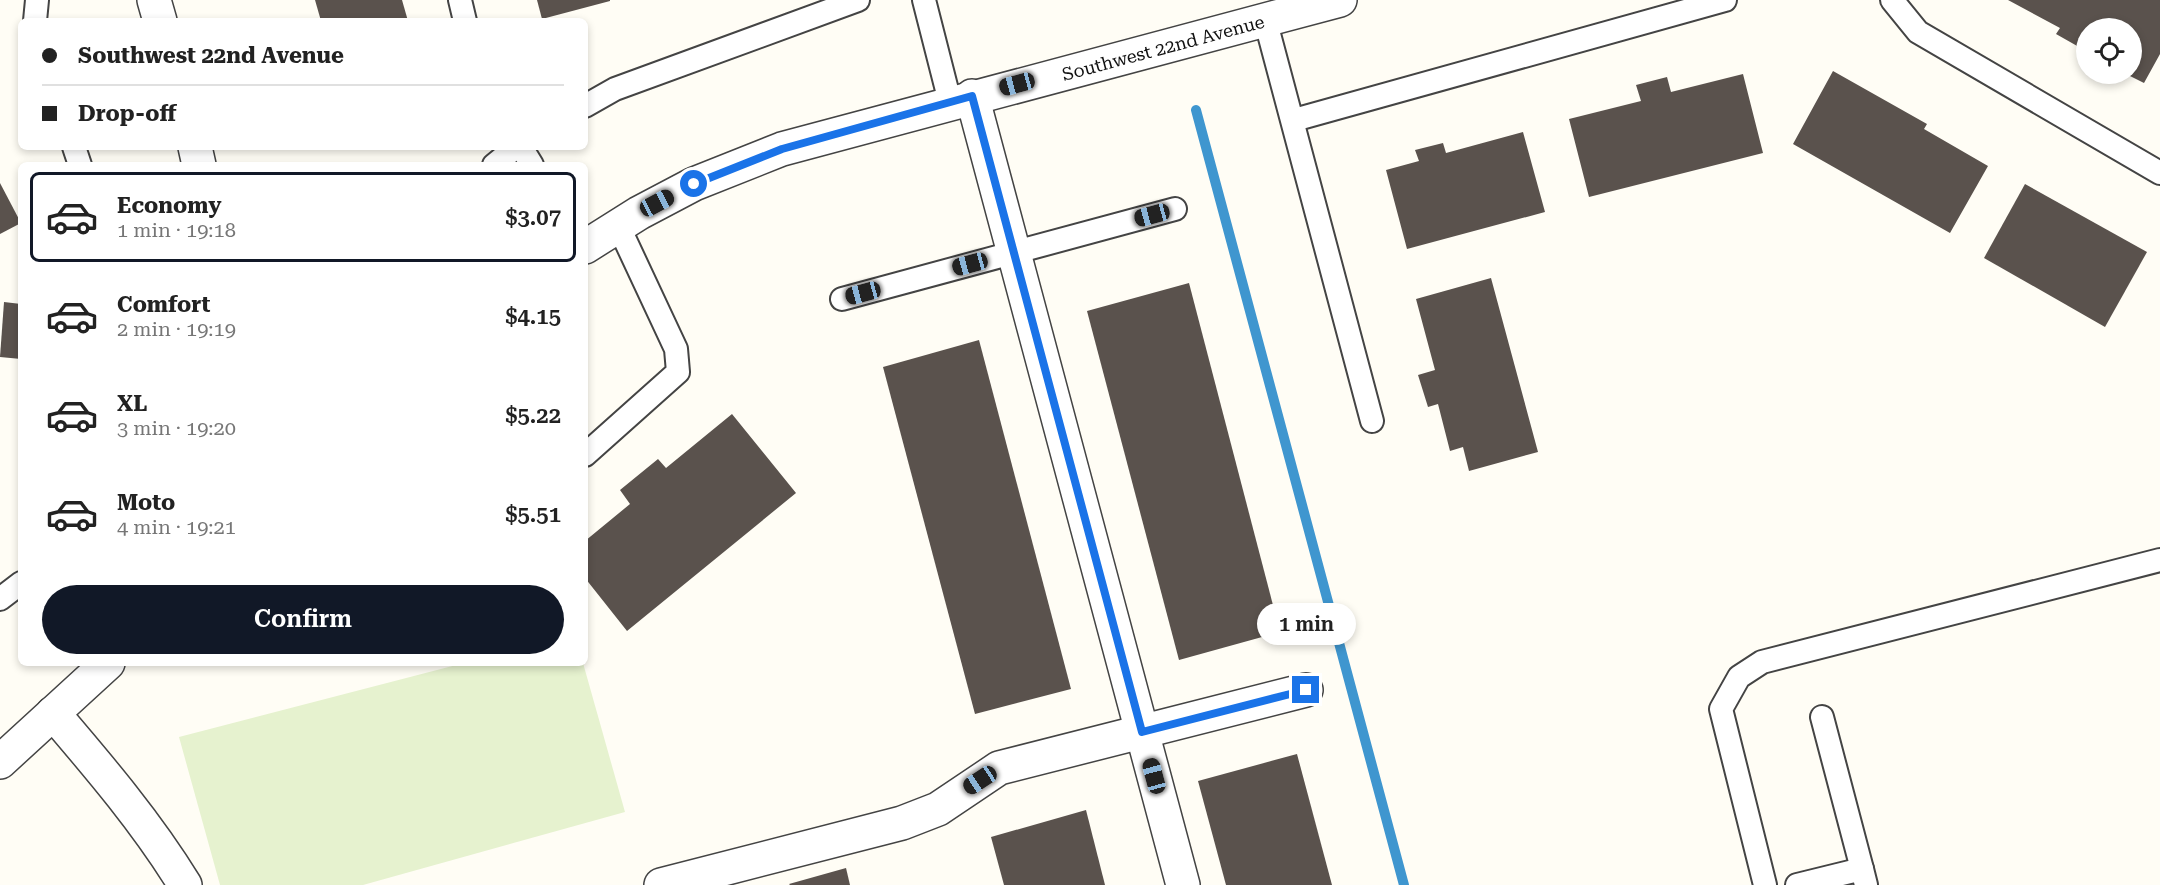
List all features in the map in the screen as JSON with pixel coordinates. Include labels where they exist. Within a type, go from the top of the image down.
[{"type":"street","points":[[154,0],[159,18]]},
{"type":"street","name":"Southwest 22nd Avenue","points":[[588,245],[618,225],[694,184],[782,149],[961,99],[1340,0]]},
{"type":"street","points":[[961,99],[1013,253],[1183,885]]},
{"type":"street","points":[[0,762],[105,666]]},
{"type":"street","points":[[677,883],[902,823],[938,809],[999,768],[1306,690]]},
{"type":"street","points":[[53,713],[110,780],[167,856],[185,885]]},
{"type":"lane","points":[[35,18],[37,0]]},
{"type":"lane","points":[[460,0],[464,18]]},
{"type":"lane","points":[[588,104],[615,89],[858,0]]},
{"type":"lane","points":[[924,0],[961,99]]},
{"type":"lane","points":[[1294,120],[1725,0]]},
{"type":"lane","points":[[1892,0],[1918,32],[2160,173]]},
{"type":"lane","points":[[1265,19],[1294,120],[1372,422]]},
{"type":"lane","points":[[498,162],[514,150]]},
{"type":"lane","points":[[520,150],[530,162]]},
{"type":"lane","points":[[842,299],[1175,209]]},
{"type":"lane","points":[[588,452],[678,372],[676,349],[618,225]]},
{"type":"lane","points":[[1765,885],[1721,709],[1739,677],[1762,662],[2160,560]]},
{"type":"lane","points":[[0,599],[18,585]]},
{"type":"lane","points":[[1797,885],[1864,877],[1822,717]]},
{"type":"green space","points":[[452,666],[584,666],[625,812],[363,885],[220,885],[179,737]]},
{"type":"building","points":[[315,0],[402,0],[407,18],[320,18]]},
{"type":"building","points":[[537,0],[610,0],[546,18],[542,18]]},
{"type":"building","points":[[2008,0],[2160,0],[2160,54],[2144,83],[2142,82],[2142,18],[2076,18],[2076,45],[2056,34],[2060,28]]},
{"type":"building","points":[[1833,71],[1927,124],[1924,129],[1988,166],[1950,233],[1793,144]]},
{"type":"building","points":[[1743,74],[1763,153],[1589,197],[1569,119],[1641,101],[1636,85],[1667,77],[1671,92]]},
{"type":"building","points":[[1523,132],[1545,212],[1407,249],[1386,170],[1419,161],[1415,150],[1443,143],[1446,153]]},
{"type":"building","points":[[0,183],[18,217],[18,225],[0,234]]},
{"type":"building","points":[[2025,184],[2147,252],[2105,327],[1984,258]]},
{"type":"building","points":[[1491,278],[1538,452],[1469,471],[1463,447],[1450,451],[1438,404],[1428,407],[1418,375],[1435,370],[1416,299]]},
{"type":"building","points":[[1189,283],[1280,632],[1179,660],[1087,311]]},
{"type":"building","points":[[4,302],[18,304],[18,359],[0,357]]},
{"type":"building","points":[[979,340],[1071,689],[975,714],[883,367]]},
{"type":"building","points":[[732,414],[796,493],[627,631],[588,582],[588,539],[630,504],[620,490],[658,459],[666,468]]},
{"type":"building","points":[[1297,754],[1332,885],[1226,885],[1198,781]]},
{"type":"building","points":[[1086,810],[1105,885],[1004,885],[991,837]]},
{"type":"building","points":[[846,868],[850,885],[789,884]]},
{"type":"waterway","points":[[1196,110],[1404,885]]},
{"type":"route","points":[[694,184],[782,149],[972,96],[1142,732],[1306,690]]}]
